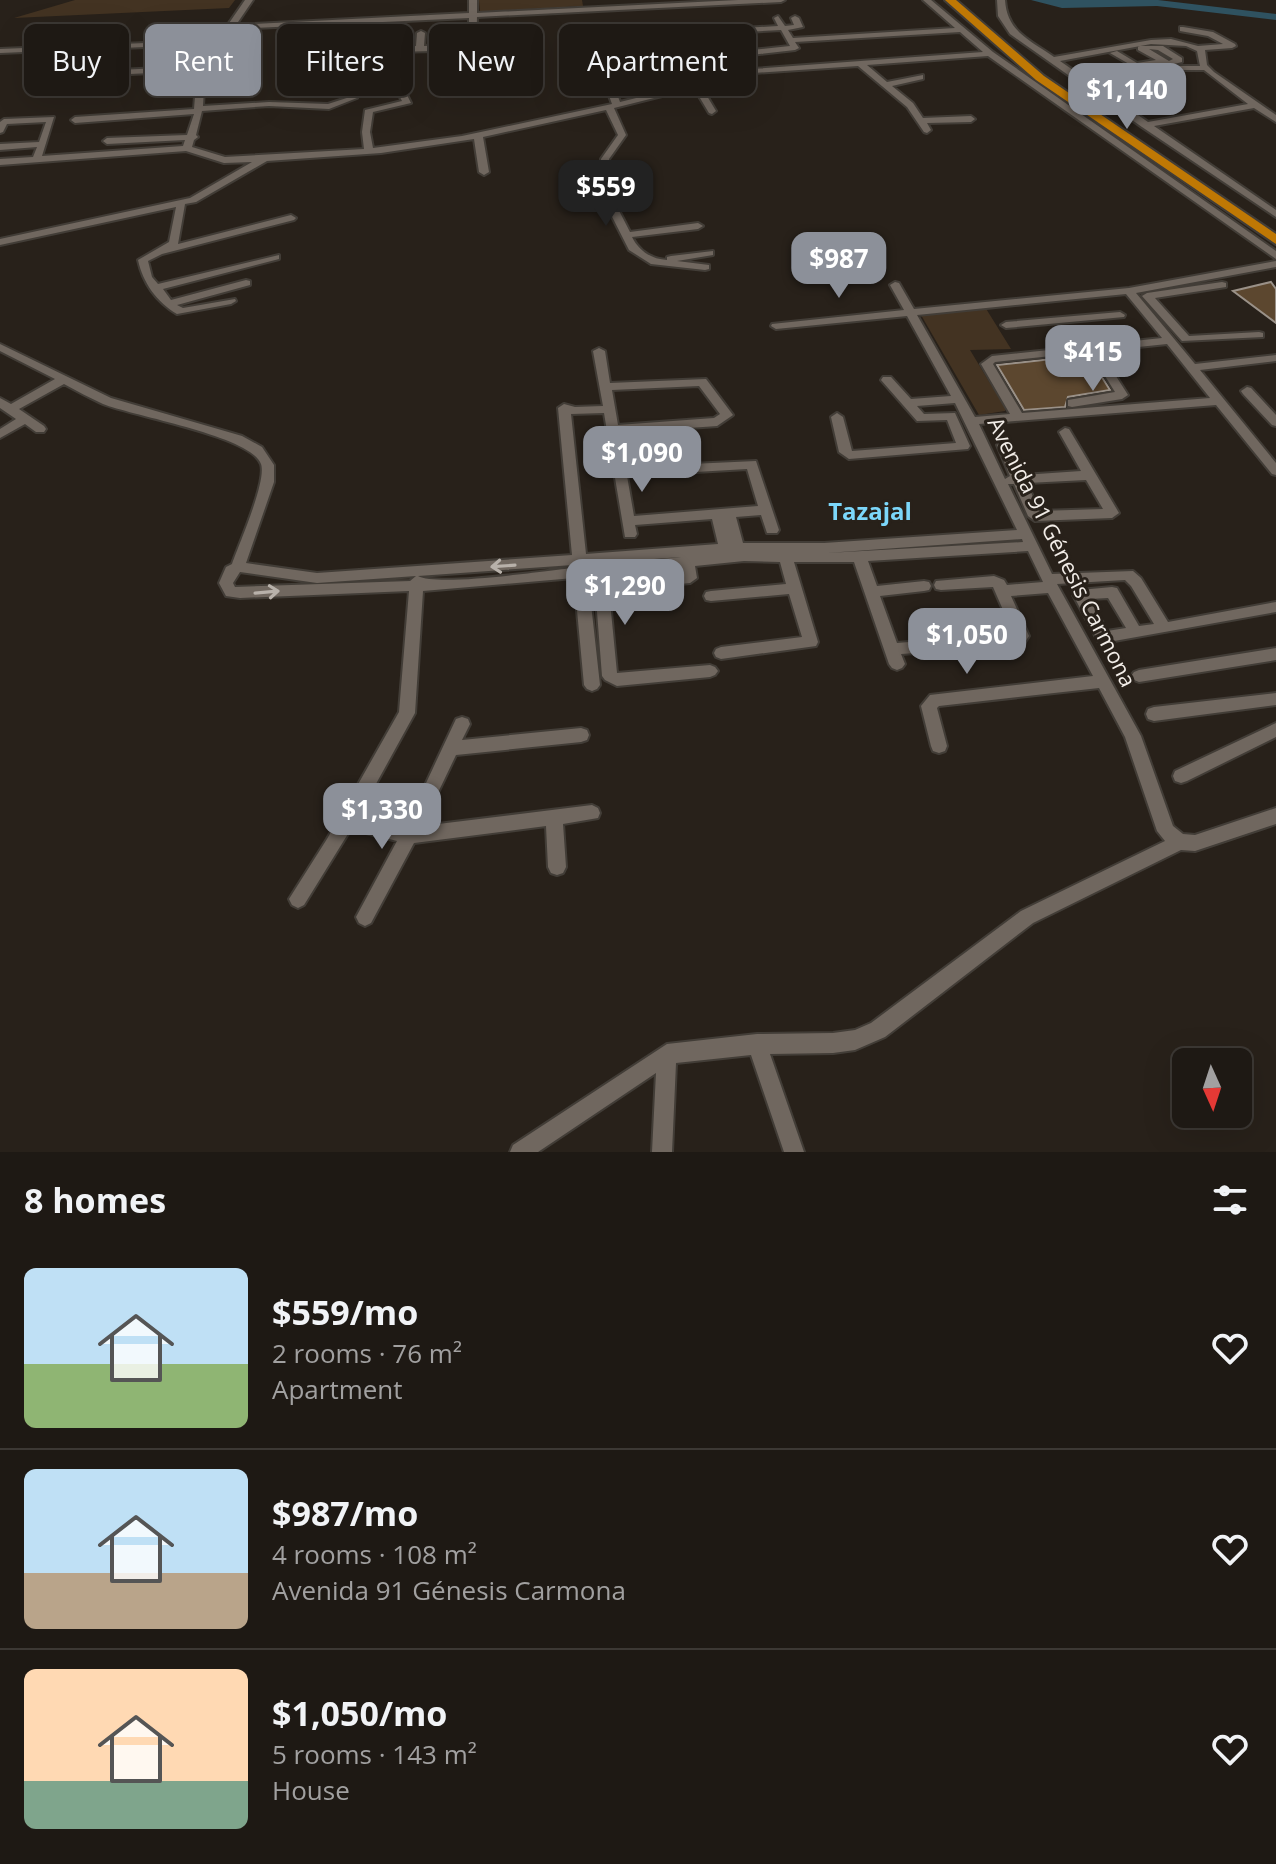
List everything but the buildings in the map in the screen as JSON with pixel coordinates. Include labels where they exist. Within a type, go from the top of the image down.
[{"type":"highway","points":[[950,0],[1040,78],[1276,240]]},
{"type":"highway","points":[[959,0],[1051,76],[1276,229]]},
{"type":"street","points":[[235,24],[249,0]]},
{"type":"street","points":[[473,0],[474,24]]},
{"type":"street","points":[[592,0],[594,10]]},
{"type":"street","points":[[261,26],[781,0]]},
{"type":"street","points":[[920,0],[932,5],[990,54],[1276,256]]},
{"type":"street","points":[[1001,0],[1002,16],[1013,32],[1276,214]]},
{"type":"street","points":[[778,18],[803,58]]},
{"type":"street","points":[[756,30],[799,27],[795,18]]},
{"type":"street","points":[[762,19],[766,29]]},
{"type":"street","points":[[744,20],[746,24]]},
{"type":"street","points":[[1107,53],[1169,40],[1199,48],[1232,46],[1210,34],[1183,29]]},
{"type":"street","points":[[756,52],[793,44],[961,30]]},
{"type":"street","points":[[420,49],[421,33]]},
{"type":"street","points":[[769,40],[786,60]]},
{"type":"street","points":[[1052,60],[1107,53],[1141,48],[1157,47],[1179,60],[1136,66],[1107,53],[1094,47],[1136,40]]},
{"type":"street","points":[[0,51],[145,45]]},
{"type":"street","points":[[756,47],[769,62]]},
{"type":"street","points":[[413,49],[429,48]]},
{"type":"street","points":[[1141,48],[1178,68],[1206,68]]},
{"type":"street","points":[[1199,48],[1206,68],[1276,119]]},
{"type":"street","points":[[1127,50],[1151,63]]},
{"type":"street","points":[[756,71],[867,67],[990,54]]},
{"type":"street","points":[[867,67],[910,105],[924,126],[971,119]]},
{"type":"street","points":[[885,85],[920,77]]},
{"type":"street","points":[[187,148],[194,137],[199,96]]},
{"type":"street","points":[[369,150],[366,132],[369,110],[409,106],[404,96]]},
{"type":"street","points":[[610,96],[622,135],[605,159],[607,197],[627,235],[638,254],[655,262],[705,267]]},
{"type":"street","points":[[0,162],[187,148],[224,160],[369,150],[478,135],[613,106],[645,96]]},
{"type":"street","points":[[703,96],[712,111]]},
{"type":"street","points":[[75,120],[269,104],[329,107],[353,98]]},
{"type":"street","points":[[1145,125],[1254,105]]},
{"type":"street","points":[[1,125],[55,119],[37,159]]},
{"type":"street","points":[[478,135],[484,172]]},
{"type":"street","points":[[107,141],[194,137]]},
{"type":"street","points":[[0,147],[42,144]]},
{"type":"street","points":[[0,242],[181,203],[221,186],[265,159]]},
{"type":"street","points":[[164,251],[174,242],[181,203]]},
{"type":"street","points":[[231,301],[181,312],[168,304],[142,266],[146,257],[291,218]]},
{"type":"street","points":[[627,235],[698,226]]},
{"type":"street","points":[[174,242],[191,244]]},
{"type":"street","points":[[655,262],[709,253]]},
{"type":"street","points":[[156,288],[275,257]]},
{"type":"street","points":[[1259,335],[1186,339],[1147,296],[1150,291],[1276,264]]},
{"type":"street","points":[[168,304],[246,283]]},
{"type":"street","name":"Avenida 91 Génesis Carmona","points":[[895,285],[965,409],[1050,583],[1133,736],[1166,831],[1180,842]]},
{"type":"street","points":[[776,326],[909,310],[1222,285]]},
{"type":"street","points":[[1129,291],[1276,471]]},
{"type":"street","points":[[1048,299],[1062,316]]},
{"type":"street","points":[[1006,325],[1062,316],[1120,315]]},
{"type":"street","points":[[1020,412],[988,361],[1168,341]]},
{"type":"street","points":[[0,347],[115,404],[242,440],[261,453],[268,465],[268,482],[238,567]]},
{"type":"street","points":[[1020,412],[1121,397],[1122,393],[1093,349]]},
{"type":"street","points":[[599,351],[615,443]]},
{"type":"street","points":[[1190,368],[1276,358]]},
{"type":"street","points":[[40,429],[5,405],[60,379]]},
{"type":"street","points":[[837,417],[845,452],[849,455],[964,446],[951,416],[921,418],[887,380]]},
{"type":"street","points":[[606,387],[702,382],[727,415],[717,422],[613,429]]},
{"type":"street","points":[[1247,391],[1276,422]]},
{"type":"street","points":[[913,408],[1020,412],[1217,401]]},
{"type":"street","points":[[592,685],[564,408],[575,411],[608,405]]},
{"type":"street","points":[[0,434],[25,419]]},
{"type":"street","points":[[1003,445],[1035,516],[1112,513],[1065,432]]},
{"type":"street","points":[[767,510],[629,527],[619,466],[752,464],[767,510],[772,530]]},
{"type":"street","points":[[1000,480],[1091,475]]},
{"type":"street","points":[[723,514],[731,548]]},
{"type":"street","points":[[417,580],[305,577],[238,567],[231,571],[226,583],[231,592],[240,593],[417,580],[688,556],[1030,540]]},
{"type":"street","points":[[688,556],[731,548],[859,556],[1030,540]]},
{"type":"street","points":[[721,653],[811,642],[784,552]]},
{"type":"street","points":[[688,556],[690,578],[602,586],[610,676],[617,680],[710,671]]},
{"type":"street","points":[[859,556],[897,664]]},
{"type":"street","points":[[1001,591],[1128,575],[1136,582],[1164,628],[1276,607]]},
{"type":"street","points":[[298,899],[351,814],[407,713],[417,580]]},
{"type":"street","points":[[941,585],[997,582],[1022,636],[1018,641],[971,645]]},
{"type":"street","points":[[871,592],[924,586]]},
{"type":"street","points":[[711,596],[795,588]]},
{"type":"street","points":[[1132,625],[1112,592],[1080,595],[1098,634],[1103,637],[1163,628]]},
{"type":"street","points":[[891,649],[945,645]]},
{"type":"street","points":[[1139,676],[1276,654]]},
{"type":"street","points":[[939,746],[929,706],[935,700],[1102,681]]},
{"type":"street","points":[[1154,714],[1276,699]]},
{"type":"street","points":[[365,917],[453,748],[462,724]]},
{"type":"street","points":[[1181,776],[1276,730]]},
{"type":"street","points":[[453,748],[581,735]]},
{"type":"street","points":[[351,814],[412,829],[592,813]]},
{"type":"street","points":[[520,1152],[667,1054],[757,1044],[833,1043],[855,1040],[878,1030],[1027,917],[1180,842],[1195,843],[1276,816]]},
{"type":"street","points":[[554,817],[557,867]]},
{"type":"street","points":[[757,1044],[794,1152]]},
{"type":"street","points":[[662,1152],[667,1054]]},
{"type":"shaded area","points":[[75,0],[235,0],[229,8],[14,18]]},
{"type":"shaded area","points":[[479,0],[582,0],[583,6],[480,12]]},
{"type":"shaded area","points":[[985,307],[1011,349],[970,350],[1005,408],[1005,411],[979,415],[921,315],[925,311]]},
{"type":"waterway","points":[[1036,0],[1075,5],[1157,3],[1276,17]]},
{"type":"district","name":"Tazajal","points":[[870,512]]}]
